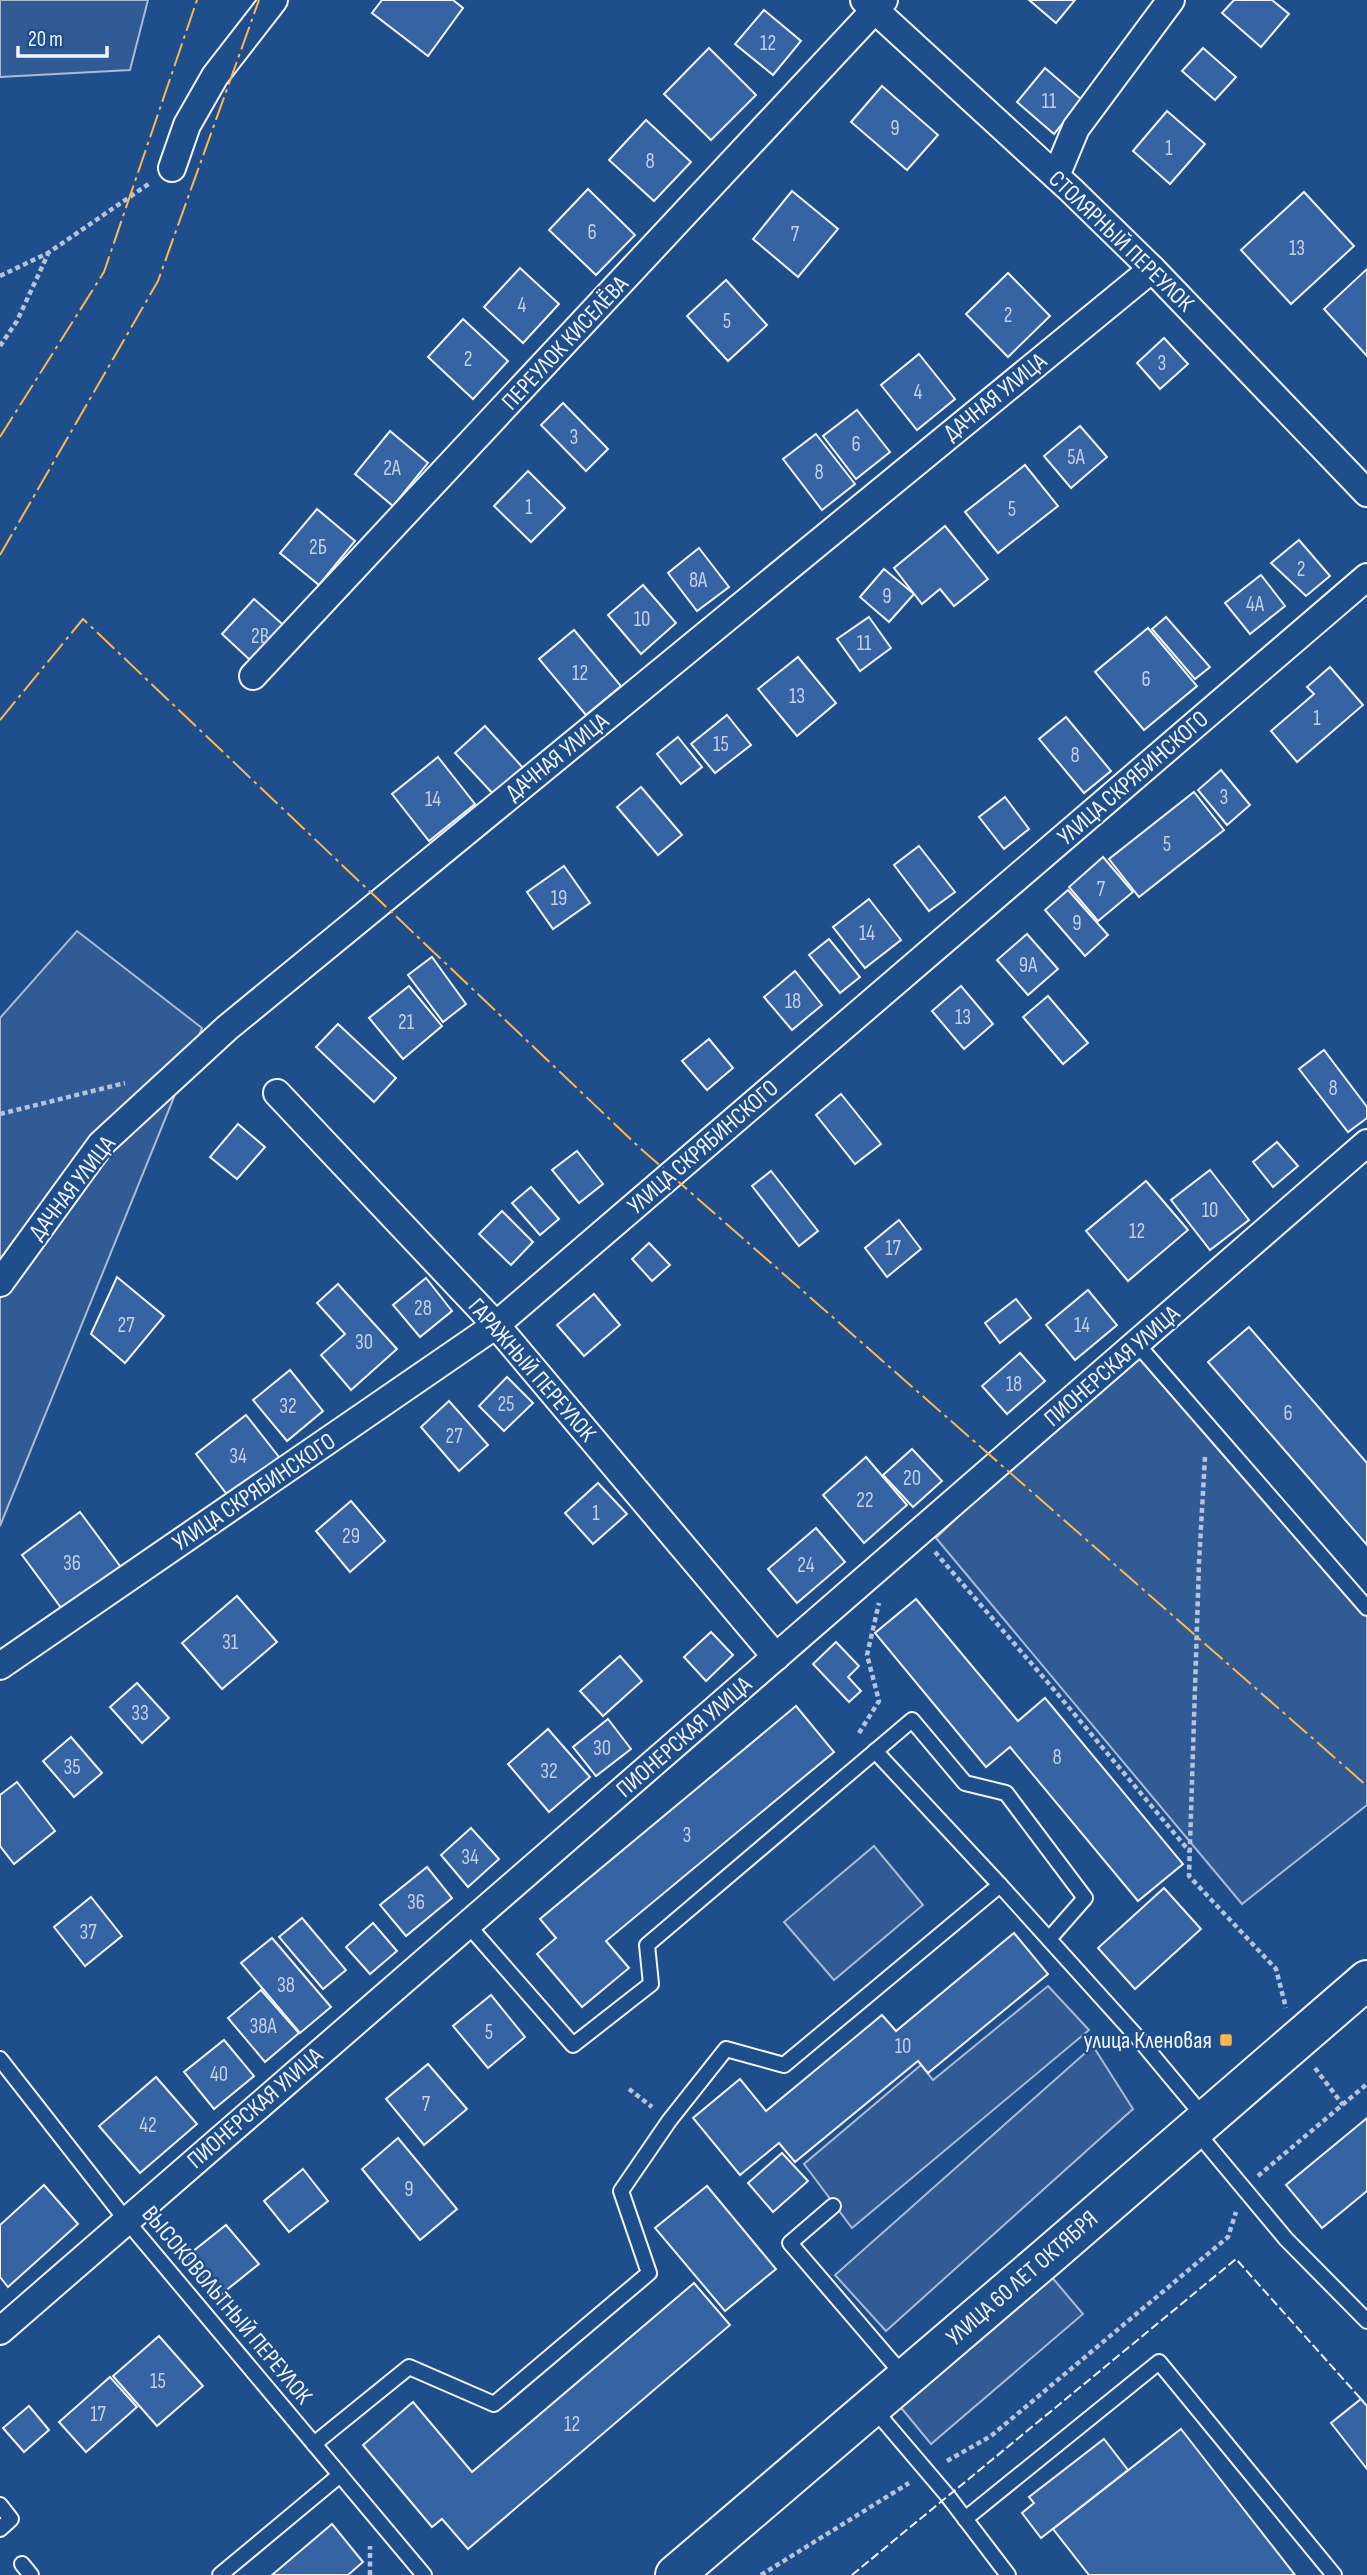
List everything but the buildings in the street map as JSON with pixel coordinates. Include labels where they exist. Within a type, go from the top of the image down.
[{"type":"main road","name":"УЛИЦА 60 ЛЕТ ОКТЯБРЯ","points":[[675,2575],[1367,1980]]},
{"type":"street","points":[[172,168],[187,125],[215,76],[274,0]]},
{"type":"street","points":[[1055,176],[1076,128],[1171,0]]},
{"type":"street","name":"СТОЛЯРНЫЙ ПЕРЕУЛОК","points":[[875,3],[1152,269],[1367,493]]},
{"type":"street","name":"ПЕРЕУЛОК КИСЕЛЁВА","points":[[253,676],[875,3]]},
{"type":"street","name":"ДАЧНАЯ УЛИЦА","points":[[0,1283],[101,1144],[237,1019],[1152,269]]},
{"type":"street","name":"УЛИЦА СКРЯБИНСКОГО","points":[[0,1666],[496,1325],[1367,577]]},
{"type":"street","name":"ГАРАЖНЫЙ ПЕРЕУЛОК","points":[[277,1093],[496,1325],[776,1657]]},
{"type":"street","name":"ПИОНЕРСКАЯ УЛИЦА","points":[[0,2331],[1367,1143]]},
{"type":"lane","points":[[1137,1344],[1367,1608]]},
{"type":"lane","points":[[467,1924],[573,2045],[651,1984],[647,1945],[912,1720],[965,1783],[1006,1793],[1085,1898],[1049,1939]]},
{"type":"lane","points":[[875,1751],[1139,2039],[1243,2188],[1286,2239],[1367,2321]]},
{"type":"lane","points":[[314,2444],[409,2367],[494,2404],[649,2273],[621,2191],[669,2120],[726,2049],[784,2065],[1000,1885]]},
{"type":"lane","name":"ВЫСОКОВОЛЬТНЫЙ ПЕРЕУЛОК","points":[[0,2059],[126,2220],[424,2575]]},
{"type":"lane","points":[[833,2206],[790,2243],[905,2378]]},
{"type":"lane","points":[[965,2519],[1159,2362],[1334,2575]]},
{"type":"lane","points":[[872,2406],[1008,2575]]},
{"type":"lane","points":[[220,2575],[340,2475]]},
{"type":"lane","points":[[0,2505],[11,2519],[0,2529]]},
{"type":"path","points":[[0,276],[48,253],[172,168]]},
{"type":"path","points":[[0,346],[17,321],[48,253]]},
{"type":"path","points":[[0,1114],[181,1071]]},
{"type":"path","points":[[1207,1425],[1199,1563],[1189,1876],[1276,1969],[1295,2042],[1343,2105]]},
{"type":"path","points":[[918,1534],[1051,1685],[1190,1853]]},
{"type":"path","points":[[859,1733],[879,1701],[867,1655],[890,1558]]},
{"type":"path","points":[[761,2575],[927,2472],[991,2436],[1228,2237],[1243,2188],[1367,2084]]},
{"type":"path","points":[[629,2089],[669,2120]]},
{"type":"shaded area","points":[[0,0],[148,0],[130,70],[0,77]]},
{"type":"shaded area","points":[[77,931],[202,1028],[0,1526],[0,1018]]},
{"type":"shaded area","points":[[1137,1344],[1367,1608],[1367,1805],[1242,1904],[936,1538]]},
{"type":"shaded area","points":[[874,1846],[923,1905],[834,1980],[784,1922]]},
{"type":"shaded area","points":[[1048,1986],[1089,2030],[852,2228],[804,2164],[921,2065],[933,2080]]},
{"type":"shaded area","points":[[1093,2046],[1133,2109],[886,2331],[835,2275]]},
{"type":"shaded area","points":[[1050,2275],[1083,2314],[931,2444],[898,2404]]},
{"type":"fence","points":[[852,2575],[1236,2259],[1361,2399]]},
{"type":"power","points":[[0,437],[104,272],[197,0]]},
{"type":"power","points":[[0,555],[158,281],[259,0]]},
{"type":"power","points":[[0,720],[83,619],[640,1148],[1367,1786]]},
{"type":"place","name":"улица Кленовая","points":[[1226,2040]]}]
